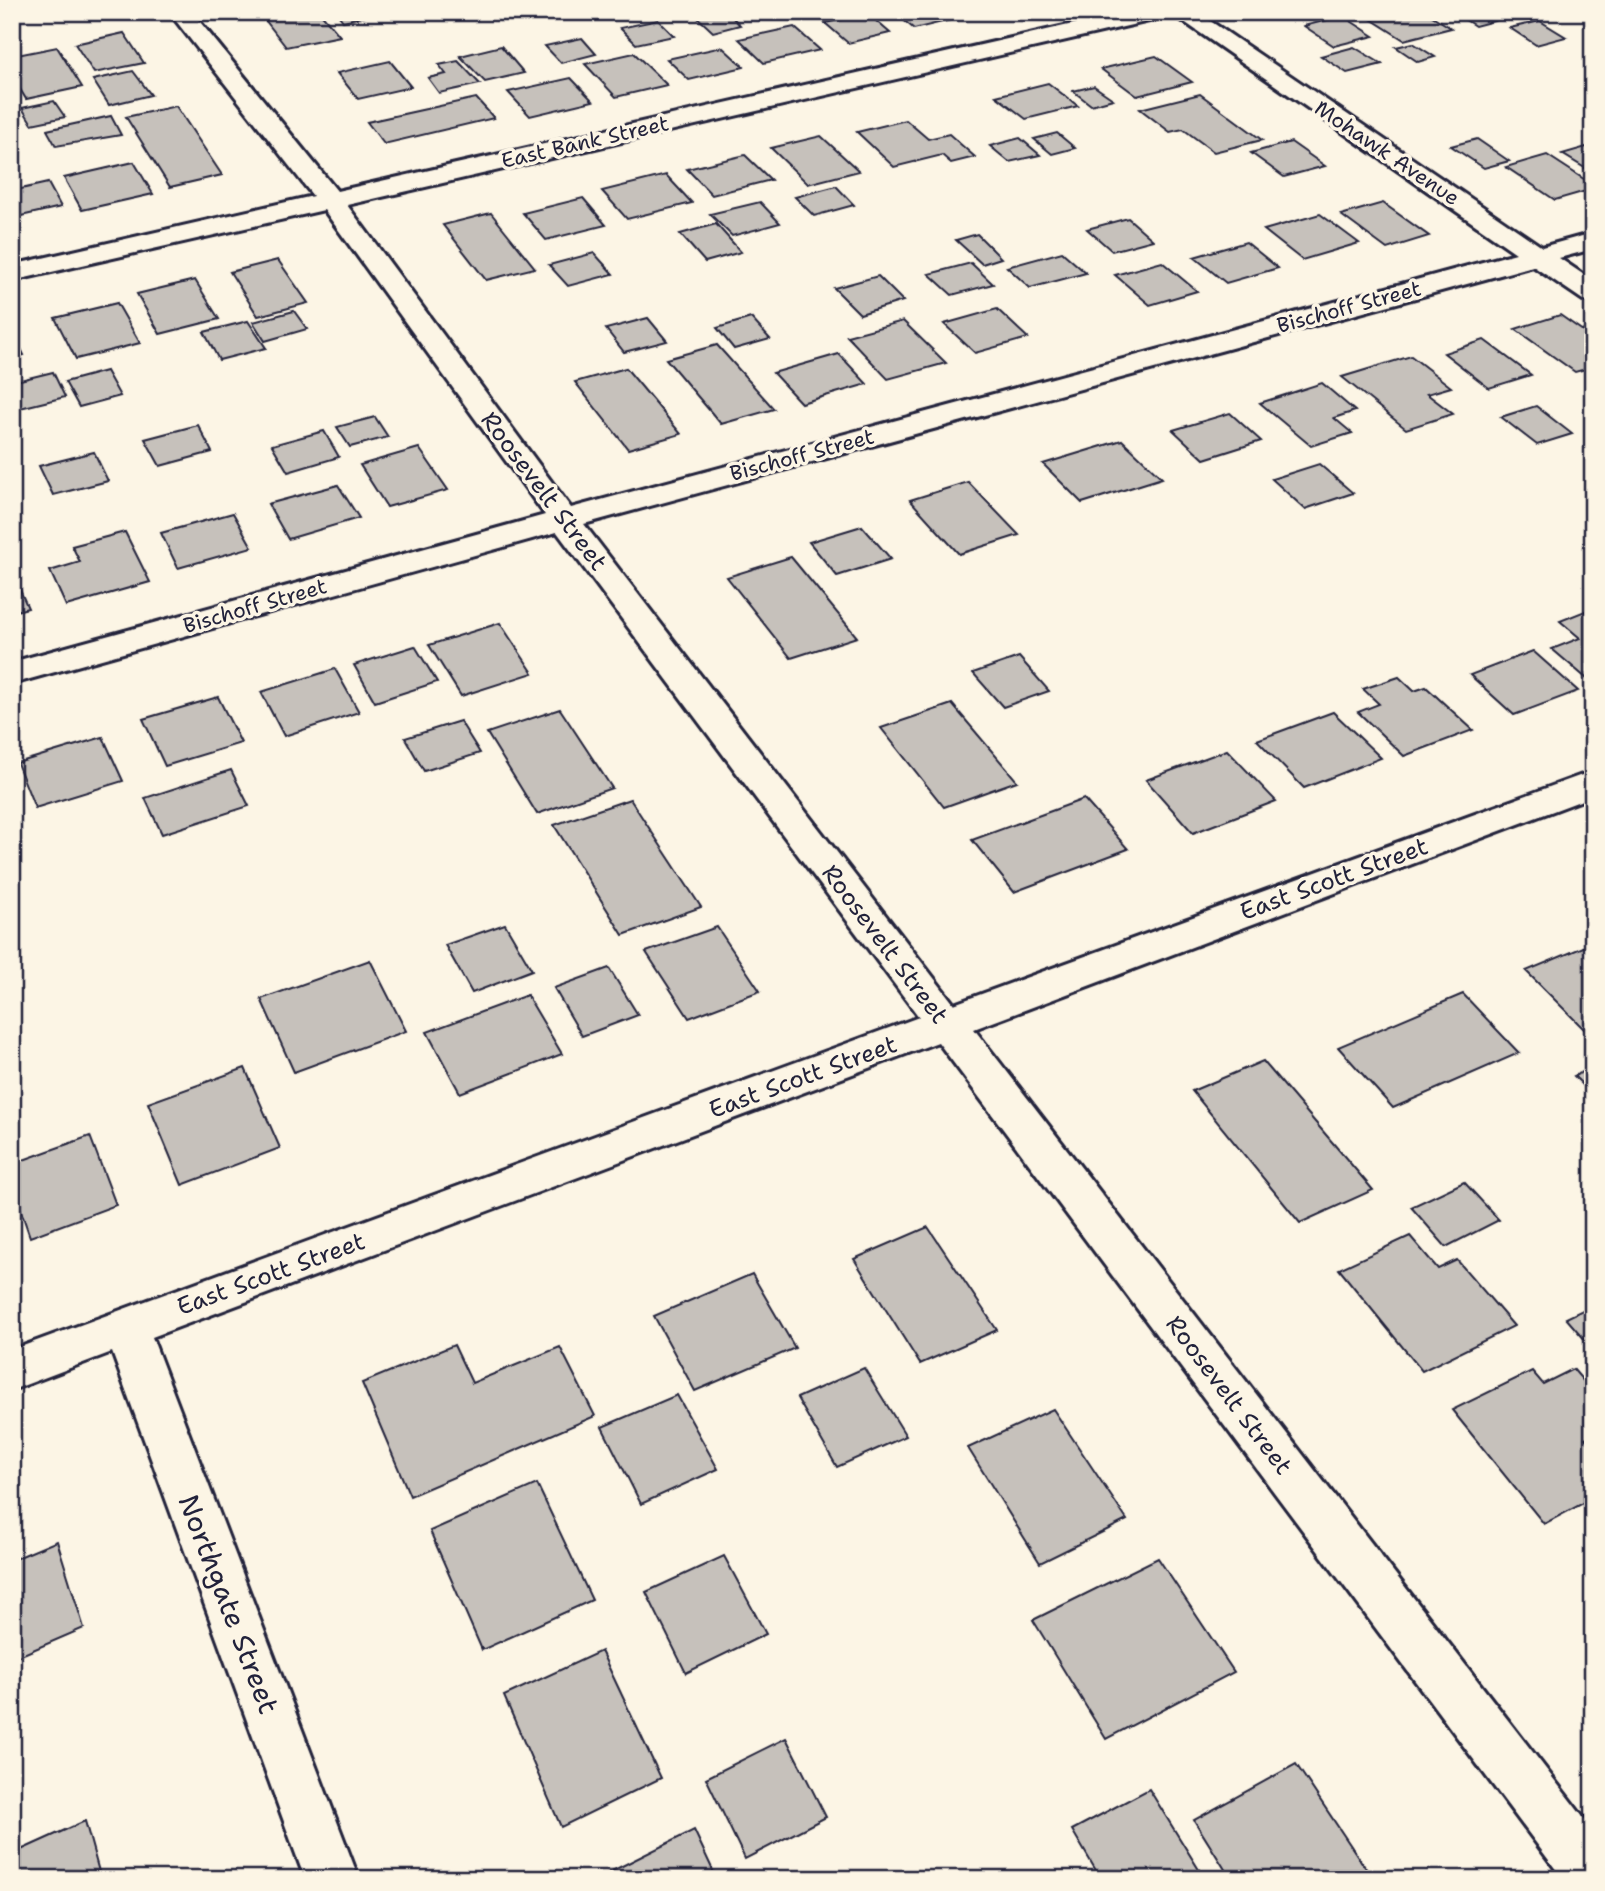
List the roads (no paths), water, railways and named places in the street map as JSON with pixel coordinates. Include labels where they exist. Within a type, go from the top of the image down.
[{"type":"street","name":"Roosevelt Street","points":[[180,12],[330,200],[564,520],[1593,1874]]},
{"type":"street","name":"East Bank Street","points":[[12,273],[1158,12]]},
{"type":"street","name":"Mohawk Avenue","points":[[1181,12],[1593,294]]},
{"type":"street","name":"Bischoff Street","points":[[12,673],[1593,241]]},
{"type":"street","name":"East Scott Street","points":[[12,1370],[1593,783]]},
{"type":"street","name":"Northgate Street","points":[[126,1328],[332,1879]]}]
